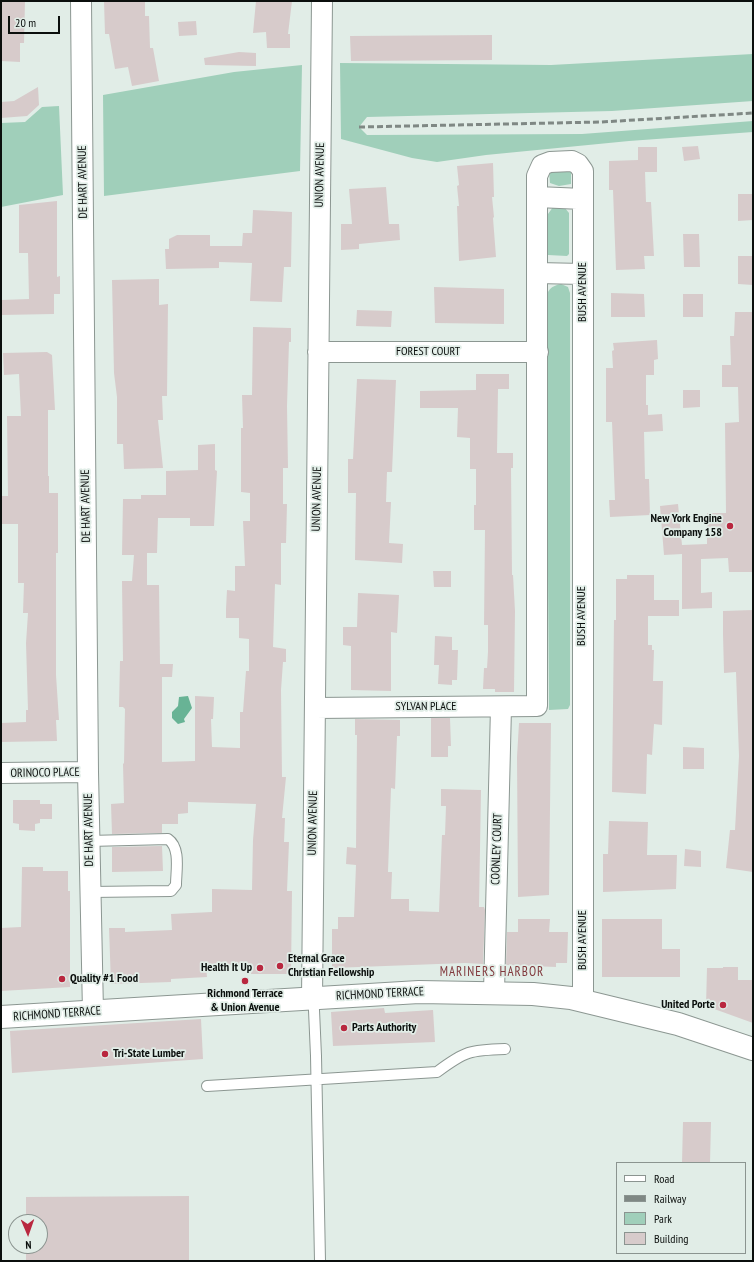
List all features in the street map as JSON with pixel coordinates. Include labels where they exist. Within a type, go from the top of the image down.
[{"type":"main road","name":"RICHMOND TERRACE","points":[[1,1017],[439,991],[546,994],[583,1001],[678,1024],[753,1049]]},
{"type":"street","name":"DE HART AVENUE","points":[[81,1],[88,772],[93,1012]]},
{"type":"street","name":"UNION AVENUE","points":[[312,998],[322,1]]},
{"type":"street","name":"BUSH AVENUE","points":[[537,706],[537,176],[542,165],[550,162],[566,161],[578,164],[583,171],[583,1001]]},
{"type":"street","points":[[537,197],[583,199]]},
{"type":"street","points":[[538,273],[583,274]]},
{"type":"street","name":"FOREST COURT","points":[[318,352],[538,352]]},
{"type":"street","name":"SYLVAN PLACE","points":[[315,708],[537,706]]},
{"type":"street","name":"COONLEY COURT","points":[[494,992],[501,707]]},
{"type":"street","name":"ORINOCO PLACE","points":[[1,774],[88,772]]},
{"type":"lane","points":[[89,840],[168,839],[173,843],[176,850],[176,885],[171,891],[90,892]]},
{"type":"lane","points":[[312,998],[314,1010],[320,1261]]},
{"type":"lane","points":[[208,1086],[437,1072],[457,1057],[474,1050],[505,1049]]},
{"type":"green space","points":[[753,54],[753,101],[612,111],[367,117],[359,127],[367,135],[582,134],[753,121],[753,132],[629,141],[486,155],[437,162],[412,158],[341,139],[340,63],[551,65]]},
{"type":"green space","points":[[302,65],[300,171],[104,196],[103,95],[234,72]]},
{"type":"green space","points":[[59,106],[63,195],[1,207],[1,123],[25,122],[42,107]]},
{"type":"green space","points":[[557,166],[571,171],[571,184],[559,186],[550,183],[549,171]]},
{"type":"green space","points":[[553,207],[565,208],[569,213],[569,254],[567,256],[548,255],[548,214]]},
{"type":"green space","points":[[561,284],[568,287],[570,293],[570,705],[568,709],[549,710],[546,300],[550,289]]},
{"type":"shaded area","points":[[188,696],[192,708],[184,719],[185,722],[178,724],[172,718],[172,712],[178,706],[179,697]]},
{"type":"building","points":[[1,1],[25,1],[24,43],[20,43],[20,62],[1,61]]},
{"type":"building","points":[[104,1],[145,1],[145,16],[149,16],[150,48],[153,48],[159,81],[132,86],[128,67],[115,69],[109,34],[105,34]]},
{"type":"building","points":[[256,1],[292,1],[288,34],[290,34],[290,48],[267,48],[266,32],[253,33]]},
{"type":"building","points":[[196,21],[197,35],[179,36],[178,22]]},
{"type":"building","points":[[492,35],[492,60],[351,61],[350,36]]},
{"type":"building","points":[[239,52],[256,53],[256,66],[205,65],[204,58]]},
{"type":"building","points":[[38,87],[39,105],[27,116],[1,118],[1,102],[14,101]]},
{"type":"building","points":[[698,146],[700,159],[684,161],[682,147]]},
{"type":"building","points":[[638,147],[657,147],[657,172],[645,172],[646,202],[651,202],[654,256],[644,256],[645,269],[616,270],[613,190],[609,190],[609,161],[638,160]]},
{"type":"building","points":[[493,163],[494,197],[492,197],[496,257],[459,261],[457,206],[459,206],[457,186],[459,185],[457,166]]},
{"type":"building","points":[[386,187],[389,224],[399,224],[400,240],[359,244],[359,249],[341,250],[341,224],[352,224],[349,189]]},
{"type":"building","points":[[738,194],[753,194],[753,220],[738,221]]},
{"type":"building","points":[[57,201],[57,277],[60,276],[60,294],[54,294],[54,314],[1,315],[1,300],[29,299],[28,253],[19,253],[19,205]]},
{"type":"building","points":[[253,210],[292,212],[291,267],[284,267],[282,302],[250,301],[252,263],[219,262],[219,268],[166,269],[165,249],[169,249],[169,239],[177,235],[210,235],[210,246],[242,246],[243,233],[252,233]]},
{"type":"building","points":[[683,234],[699,234],[700,267],[684,267]]},
{"type":"building","points":[[738,256],[753,256],[753,285],[738,284]]},
{"type":"building","points":[[159,279],[159,305],[168,304],[167,396],[162,396],[163,420],[158,420],[163,468],[124,469],[123,444],[117,444],[117,397],[114,373],[112,280]]},
{"type":"building","points":[[434,287],[504,289],[504,324],[435,323]]},
{"type":"building","points":[[611,293],[644,294],[645,317],[611,317]]},
{"type":"building","points":[[683,294],[703,294],[703,317],[683,317]]},
{"type":"building","points":[[357,310],[392,311],[391,327],[356,326]]},
{"type":"building","points":[[735,312],[753,312],[753,572],[729,572],[728,558],[701,559],[701,593],[712,592],[712,608],[682,609],[682,554],[664,555],[660,506],[678,504],[682,545],[707,544],[707,513],[726,513],[725,423],[739,422],[738,387],[722,387],[722,365],[731,365],[730,336],[734,336]]},
{"type":"building","points":[[253,327],[291,328],[291,342],[289,342],[287,406],[288,468],[283,468],[283,504],[287,504],[286,543],[281,543],[281,585],[275,584],[273,647],[286,649],[286,662],[283,662],[281,690],[282,777],[286,777],[282,818],[285,818],[284,842],[289,842],[287,891],[292,891],[291,974],[251,974],[252,964],[206,966],[207,977],[171,979],[171,982],[111,984],[109,928],[125,928],[125,932],[172,930],[171,914],[212,912],[212,889],[252,890],[253,840],[256,804],[188,802],[188,813],[178,814],[178,824],[162,824],[162,833],[112,834],[111,804],[124,803],[123,764],[125,709],[123,707],[119,707],[120,661],[123,661],[122,581],[132,581],[134,555],[122,555],[123,499],[141,499],[141,495],[166,495],[166,471],[198,470],[198,445],[215,444],[215,470],[217,471],[214,526],[190,526],[190,518],[158,518],[157,553],[147,553],[147,585],[159,585],[160,664],[173,664],[172,677],[162,677],[162,762],[195,761],[195,696],[214,697],[213,719],[211,719],[212,747],[240,748],[240,712],[243,712],[246,671],[249,671],[249,639],[239,638],[239,618],[226,618],[226,609],[227,590],[235,591],[235,566],[245,566],[243,521],[250,521],[250,493],[241,492],[241,428],[243,428],[242,395],[252,395]]},
{"type":"building","points":[[657,340],[658,359],[654,360],[654,375],[646,375],[646,405],[648,405],[648,415],[662,414],[663,431],[644,432],[645,479],[649,479],[650,515],[610,517],[609,500],[615,500],[612,422],[606,422],[606,368],[613,368],[613,343]]},
{"type":"building","points":[[47,352],[52,355],[55,410],[48,410],[49,493],[58,493],[58,553],[56,553],[56,675],[59,720],[56,720],[57,741],[1,742],[1,723],[26,722],[26,710],[28,710],[26,643],[28,613],[23,613],[24,583],[18,583],[18,524],[1,524],[1,496],[8,496],[7,416],[21,416],[19,374],[4,375],[3,353]]},
{"type":"building","points":[[476,374],[509,374],[509,389],[498,389],[497,453],[513,453],[513,468],[511,468],[512,575],[515,611],[514,692],[495,692],[495,689],[483,689],[484,668],[487,668],[488,652],[488,625],[484,625],[485,530],[474,530],[476,469],[470,469],[470,438],[457,437],[458,408],[420,408],[420,391],[476,390]]},
{"type":"building","points":[[357,379],[396,380],[392,472],[387,472],[386,502],[391,502],[389,543],[403,544],[402,563],[355,560],[356,493],[348,493],[348,459],[353,459]]},
{"type":"building","points":[[683,390],[700,390],[700,407],[683,408]]},
{"type":"building","points":[[433,571],[451,571],[451,587],[434,587]]},
{"type":"building","points":[[627,575],[654,575],[654,600],[679,600],[679,616],[648,616],[648,645],[652,645],[652,650],[654,650],[653,681],[663,681],[662,725],[654,724],[652,755],[647,754],[646,794],[612,792],[614,620],[616,620],[616,579],[627,579]]},
{"type":"building","points":[[358,593],[399,595],[397,633],[391,632],[391,691],[351,690],[351,646],[343,645],[343,627],[357,627]]},
{"type":"building","points":[[753,610],[753,872],[726,868],[730,830],[735,830],[739,756],[736,672],[724,673],[723,611]]},
{"type":"building","points":[[435,636],[452,637],[452,650],[458,650],[457,680],[452,680],[452,685],[438,684],[439,665],[434,665]]},
{"type":"building","points":[[431,718],[450,718],[451,746],[448,746],[448,757],[431,757]]},
{"type":"building","points":[[355,719],[400,720],[400,736],[397,736],[395,789],[391,788],[388,872],[392,872],[391,899],[409,899],[409,911],[439,912],[442,835],[445,835],[446,806],[441,806],[441,789],[481,790],[479,907],[484,907],[485,910],[483,964],[465,963],[332,968],[332,929],[338,929],[338,917],[354,917],[356,865],[346,864],[347,847],[356,848],[357,735],[355,735]]},
{"type":"building","points":[[519,723],[551,723],[549,895],[518,897],[517,757]]},
{"type":"building","points":[[683,747],[704,748],[704,769],[683,769]]},
{"type":"building","points":[[13,800],[40,800],[40,804],[52,804],[52,819],[40,819],[40,823],[35,824],[35,831],[19,830],[19,824],[13,823]]},
{"type":"building","points":[[609,821],[648,822],[647,855],[677,855],[676,889],[603,892],[603,854],[608,854]]},
{"type":"building","points":[[162,846],[163,871],[112,872],[112,847]]},
{"type":"building","points":[[685,849],[701,851],[701,867],[684,866]]},
{"type":"building","points":[[22,867],[43,867],[43,871],[68,871],[68,891],[70,891],[70,987],[1,991],[1,928],[21,927]]},
{"type":"building","points":[[518,919],[550,919],[549,932],[568,932],[567,963],[556,963],[556,967],[506,965],[507,932],[518,932]]},
{"type":"building","points":[[602,919],[662,919],[662,949],[680,949],[680,977],[602,977]]},
{"type":"building","points":[[738,967],[738,980],[753,980],[753,1023],[706,1006],[707,968]]},
{"type":"building","points":[[384,1008],[385,1013],[433,1010],[435,1042],[333,1046],[331,1012]]},
{"type":"building","points":[[201,1019],[203,1059],[12,1073],[10,1031]]},
{"type":"building","points":[[683,1122],[711,1122],[710,1162],[682,1162]]},
{"type":"building","points":[[189,1196],[189,1260],[26,1261],[26,1254],[48,1254],[48,1214],[26,1214],[26,1197]]},
{"type":"railway","points":[[359,127],[601,122],[753,113]]},
{"type":"place","name":"New York Engine Company 158","points":[[730,526]]},
{"type":"place","name":"Eternal Grace Christian Fellowship","points":[[280,966]]},
{"type":"place","name":"Health It Up","points":[[260,968]]},
{"type":"place","name":"Quality #1 Food","points":[[62,979]]},
{"type":"place","name":"Richmond Terrace & Union Avenue","points":[[245,981]]},
{"type":"place","name":"United Porte","points":[[723,1005]]},
{"type":"place","name":"Parts Authority","points":[[344,1028]]},
{"type":"place","name":"Tri-State Lumber","points":[[105,1054]]},
{"type":"district","name":"MARINERS HARBOR","points":[[492,972]]}]
